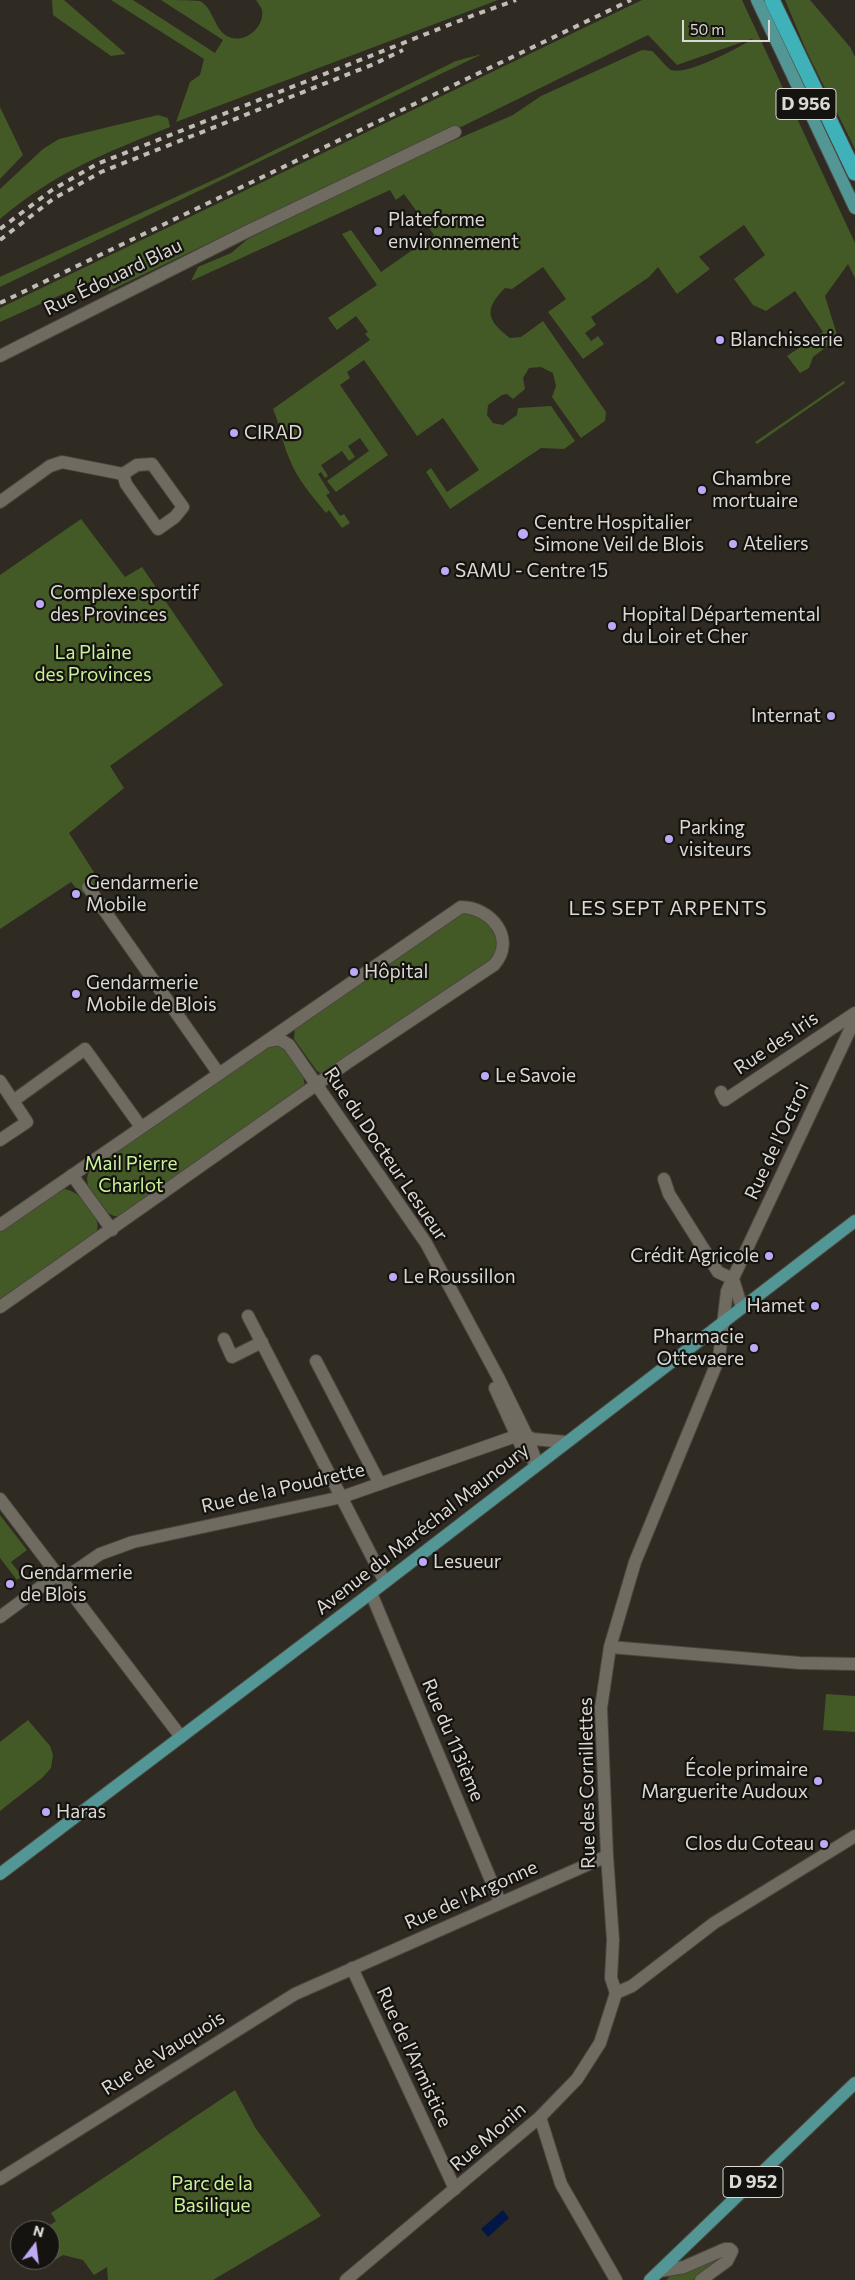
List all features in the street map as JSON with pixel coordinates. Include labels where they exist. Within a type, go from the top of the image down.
[{"type":"highway","name":"D 956","points":[[772,0],[855,173]]},
{"type":"main road","name":"D 956","points":[[756,0],[855,208]]},
{"type":"main road","name":"Avenue du Maréchal Maunoury","points":[[0,1874],[371,1593],[723,1322],[853,1227]]},
{"type":"main road","name":"D 952","points":[[655,2276],[855,2083]]},
{"type":"street","name":"Rue Édouard Blau","points":[[0,356],[244,234],[456,132]]},
{"type":"street","points":[[0,502],[50,466],[62,462],[123,474],[137,465],[152,464],[184,507],[175,517],[158,529],[126,484],[123,474]]},
{"type":"street","points":[[88,886],[219,1074]]},
{"type":"street","points":[[0,1225],[461,907],[472,907],[483,911],[503,936],[505,946],[502,957],[494,965],[317,1085],[0,1307]]},
{"type":"street","name":"Rue des Iris","points":[[720,1092],[725,1100],[855,1013]]},
{"type":"street","name":"Rue de l'Octroi","points":[[723,1322],[726,1294],[855,1019]]},
{"type":"street","points":[[289,1045],[286,1034],[291,1024]]},
{"type":"street","points":[[265,1042],[279,1039],[289,1045]]},
{"type":"street","name":"Rue du Docteur Lesueur","points":[[289,1045],[426,1243],[475,1337],[521,1436],[537,1464]]},
{"type":"street","points":[[13,1101],[85,1049],[141,1127]]},
{"type":"street","points":[[0,1081],[27,1122],[0,1140]]},
{"type":"street","points":[[72,1175],[112,1230]]},
{"type":"street","points":[[664,1179],[669,1194],[718,1272],[733,1279],[742,1308]]},
{"type":"street","points":[[248,1316],[385,1582]]},
{"type":"street","name":"Rue des Cornillettes","points":[[616,1993],[611,1978],[613,1940],[607,1856],[601,1708],[610,1647],[634,1562],[719,1358],[723,1322]]},
{"type":"street","points":[[224,1339],[232,1356],[262,1342]]},
{"type":"street","points":[[316,1361],[380,1484]]},
{"type":"street","points":[[521,1436],[566,1442]]},
{"type":"street","name":"Rue de la Poudrette","points":[[0,1617],[60,1577],[100,1554],[133,1542],[342,1497],[521,1436]]},
{"type":"street","points":[[0,1499],[181,1737]]},
{"type":"street","name":"Rue du 113ième","points":[[371,1593],[500,1902]]},
{"type":"street","points":[[610,1647],[800,1663],[855,1664]]},
{"type":"street","points":[[616,1993],[632,1986],[714,1923],[855,1836]]},
{"type":"street","name":"Rue de l'Argonne","points":[[352,1968],[607,1856]]},
{"type":"street","name":"Rue de Vauquois","points":[[0,2179],[295,1994],[352,1968]]},
{"type":"street","name":"Rue de l'Armistice","points":[[352,1968],[455,2189]]},
{"type":"street","name":"Rue Monin","points":[[346,2280],[540,2117],[577,2079],[600,2043],[616,1993]]},
{"type":"street","points":[[540,2117],[561,2184],[616,2280]]},
{"type":"street","points":[[655,2276],[684,2267],[725,2248],[732,2251],[730,2257],[701,2280]]},
{"type":"green space","points":[[52,0],[64,0],[126,54],[111,56],[53,15]]},
{"type":"green space","points":[[111,0],[133,0],[215,53],[223,40],[161,0],[200,1],[209,10],[218,27],[226,36],[238,39],[254,32],[261,22],[262,10],[256,0],[498,0],[176,122],[190,82],[200,75],[204,59]]},
{"type":"green space","points":[[642,0],[742,0],[855,243],[855,278],[848,264],[825,296],[838,338],[813,357],[809,368],[800,373],[787,356],[823,332],[795,291],[766,311],[753,305],[734,279],[765,255],[744,225],[699,257],[710,269],[677,294],[658,267],[649,277],[591,317],[596,325],[585,333],[591,341],[598,336],[604,344],[583,359],[548,312],[566,299],[543,267],[512,289],[505,288],[498,295],[491,308],[492,320],[510,338],[521,337],[543,321],[606,412],[605,421],[581,438],[552,397],[556,386],[553,373],[541,367],[529,368],[523,378],[525,389],[513,399],[507,394],[502,395],[488,405],[487,415],[493,423],[503,425],[517,415],[518,408],[551,406],[575,441],[564,449],[541,448],[450,509],[426,472],[431,468],[447,492],[479,470],[443,418],[417,436],[364,360],[347,372],[350,378],[340,385],[388,455],[336,492],[327,481],[369,451],[360,438],[348,446],[355,457],[349,461],[342,451],[321,465],[328,476],[325,478],[321,472],[318,474],[330,493],[326,495],[340,516],[344,514],[350,523],[342,528],[329,510],[326,513],[296,473],[273,409],[370,340],[365,334],[368,332],[356,316],[337,330],[328,318],[377,285],[342,234],[351,230],[381,272],[434,235],[404,194],[396,200],[390,190],[191,281],[198,267],[231,253],[248,239],[395,166],[513,115],[541,96],[642,50],[652,51],[669,69],[679,71],[713,60],[754,38],[677,65],[648,35],[461,127],[455,126],[415,144],[109,291],[101,277],[0,322],[0,308]]},
{"type":"green space","points":[[785,0],[810,0],[850,47],[855,57],[855,149],[806,50]]},
{"type":"green space","points":[[482,54],[0,287],[0,277],[2,276],[222,176],[456,61]]},
{"type":"green space","points":[[0,107],[23,155],[0,179]]},
{"type":"green space","points":[[158,115],[168,118],[170,127],[102,155],[60,177],[20,203],[0,219],[0,189],[43,149],[59,139]]},
{"type":"green space","points":[[844,381],[845,383],[757,444],[755,442]]},
{"type":"green space","name":"La Plaine des Provinces","points":[[81,519],[125,577],[142,567],[223,685],[110,766],[124,788],[69,833],[99,880],[81,894],[71,882],[0,929],[0,575]]},
{"type":"green space","points":[[463,913],[482,919],[494,933],[498,946],[490,963],[322,1074],[317,1071],[294,1039],[295,1027]]},
{"type":"green space","name":"Mail Pierre Charlot","points":[[276,1045],[286,1051],[296,1063],[303,1076],[304,1089],[122,1216],[114,1216],[108,1213],[88,1186],[87,1178],[89,1171],[264,1048]]},
{"type":"green space","name":"Mail Pierre Charlot","points":[[62,1189],[73,1192],[89,1205],[98,1224],[95,1234],[0,1301],[0,1231]]},
{"type":"green space","points":[[0,1515],[27,1550],[11,1562],[22,1576],[17,1580],[0,1558]]},
{"type":"green space","points":[[826,1694],[855,1696],[855,1732],[823,1730]]},
{"type":"green space","points":[[28,1720],[50,1746],[53,1755],[51,1768],[42,1778],[0,1811],[0,1742]]},
{"type":"green space","name":"Parc de la Basilique","points":[[235,2090],[256,2129],[321,2216],[213,2280],[108,2280],[107,2267],[94,2275],[83,2260],[63,2255],[60,2257],[60,2220],[55,2220],[51,2213]]},
{"type":"green space","points":[[724,2256],[693,2280],[666,2280],[672,2274]]},
{"type":"water","points":[[503,2210],[509,2218],[488,2237],[481,2229]]},
{"type":"railway","points":[[0,229],[52,190],[97,164],[516,0]]},
{"type":"railway","points":[[0,303],[631,0]]},
{"type":"railway","points":[[0,240],[53,199],[101,172],[374,64],[403,50]]},
{"type":"place","name":"Plateforme environnement","points":[[378,231]]},
{"type":"place","name":"Blanchisserie","points":[[720,340]]},
{"type":"place","name":"CIRAD","points":[[234,433]]},
{"type":"place","name":"Chambre mortuaire","points":[[702,490]]},
{"type":"place","name":"Centre Hospitalier Simone Veil de Blois","points":[[523,534]]},
{"type":"place","name":"Ateliers","points":[[733,544]]},
{"type":"place","name":"SAMU - Centre 15","points":[[445,571]]},
{"type":"place","name":"Complexe sportif des Provinces","points":[[40,604]]},
{"type":"place","name":"Hopital Départemental du Loir et Cher","points":[[612,626]]},
{"type":"place","name":"Internat","points":[[831,716]]},
{"type":"place","name":"Parking visiteurs","points":[[669,839]]},
{"type":"place","name":"Gendarmerie Mobile","points":[[76,894]]},
{"type":"place","name":"Hôpital","points":[[354,972]]},
{"type":"place","name":"Gendarmerie Mobile de Blois","points":[[76,994]]},
{"type":"place","name":"Le Savoie","points":[[485,1076]]},
{"type":"place","name":"Crédit Agricole","points":[[769,1256]]},
{"type":"place","name":"Le Roussillon","points":[[393,1277]]},
{"type":"place","name":"Hamet","points":[[815,1306]]},
{"type":"place","name":"Pharmacie Ottevaere","points":[[754,1348]]},
{"type":"place","name":"Lesueur","points":[[423,1562]]},
{"type":"place","name":"Gendarmerie de Blois","points":[[10,1584]]},
{"type":"place","name":"École primaire Marguerite Audoux","points":[[818,1781]]},
{"type":"place","name":"Haras","points":[[46,1812]]},
{"type":"place","name":"Clos du Coteau","points":[[824,1844]]},
{"type":"district","name":"LES SEPT ARPENTS","points":[[668,908]]}]
